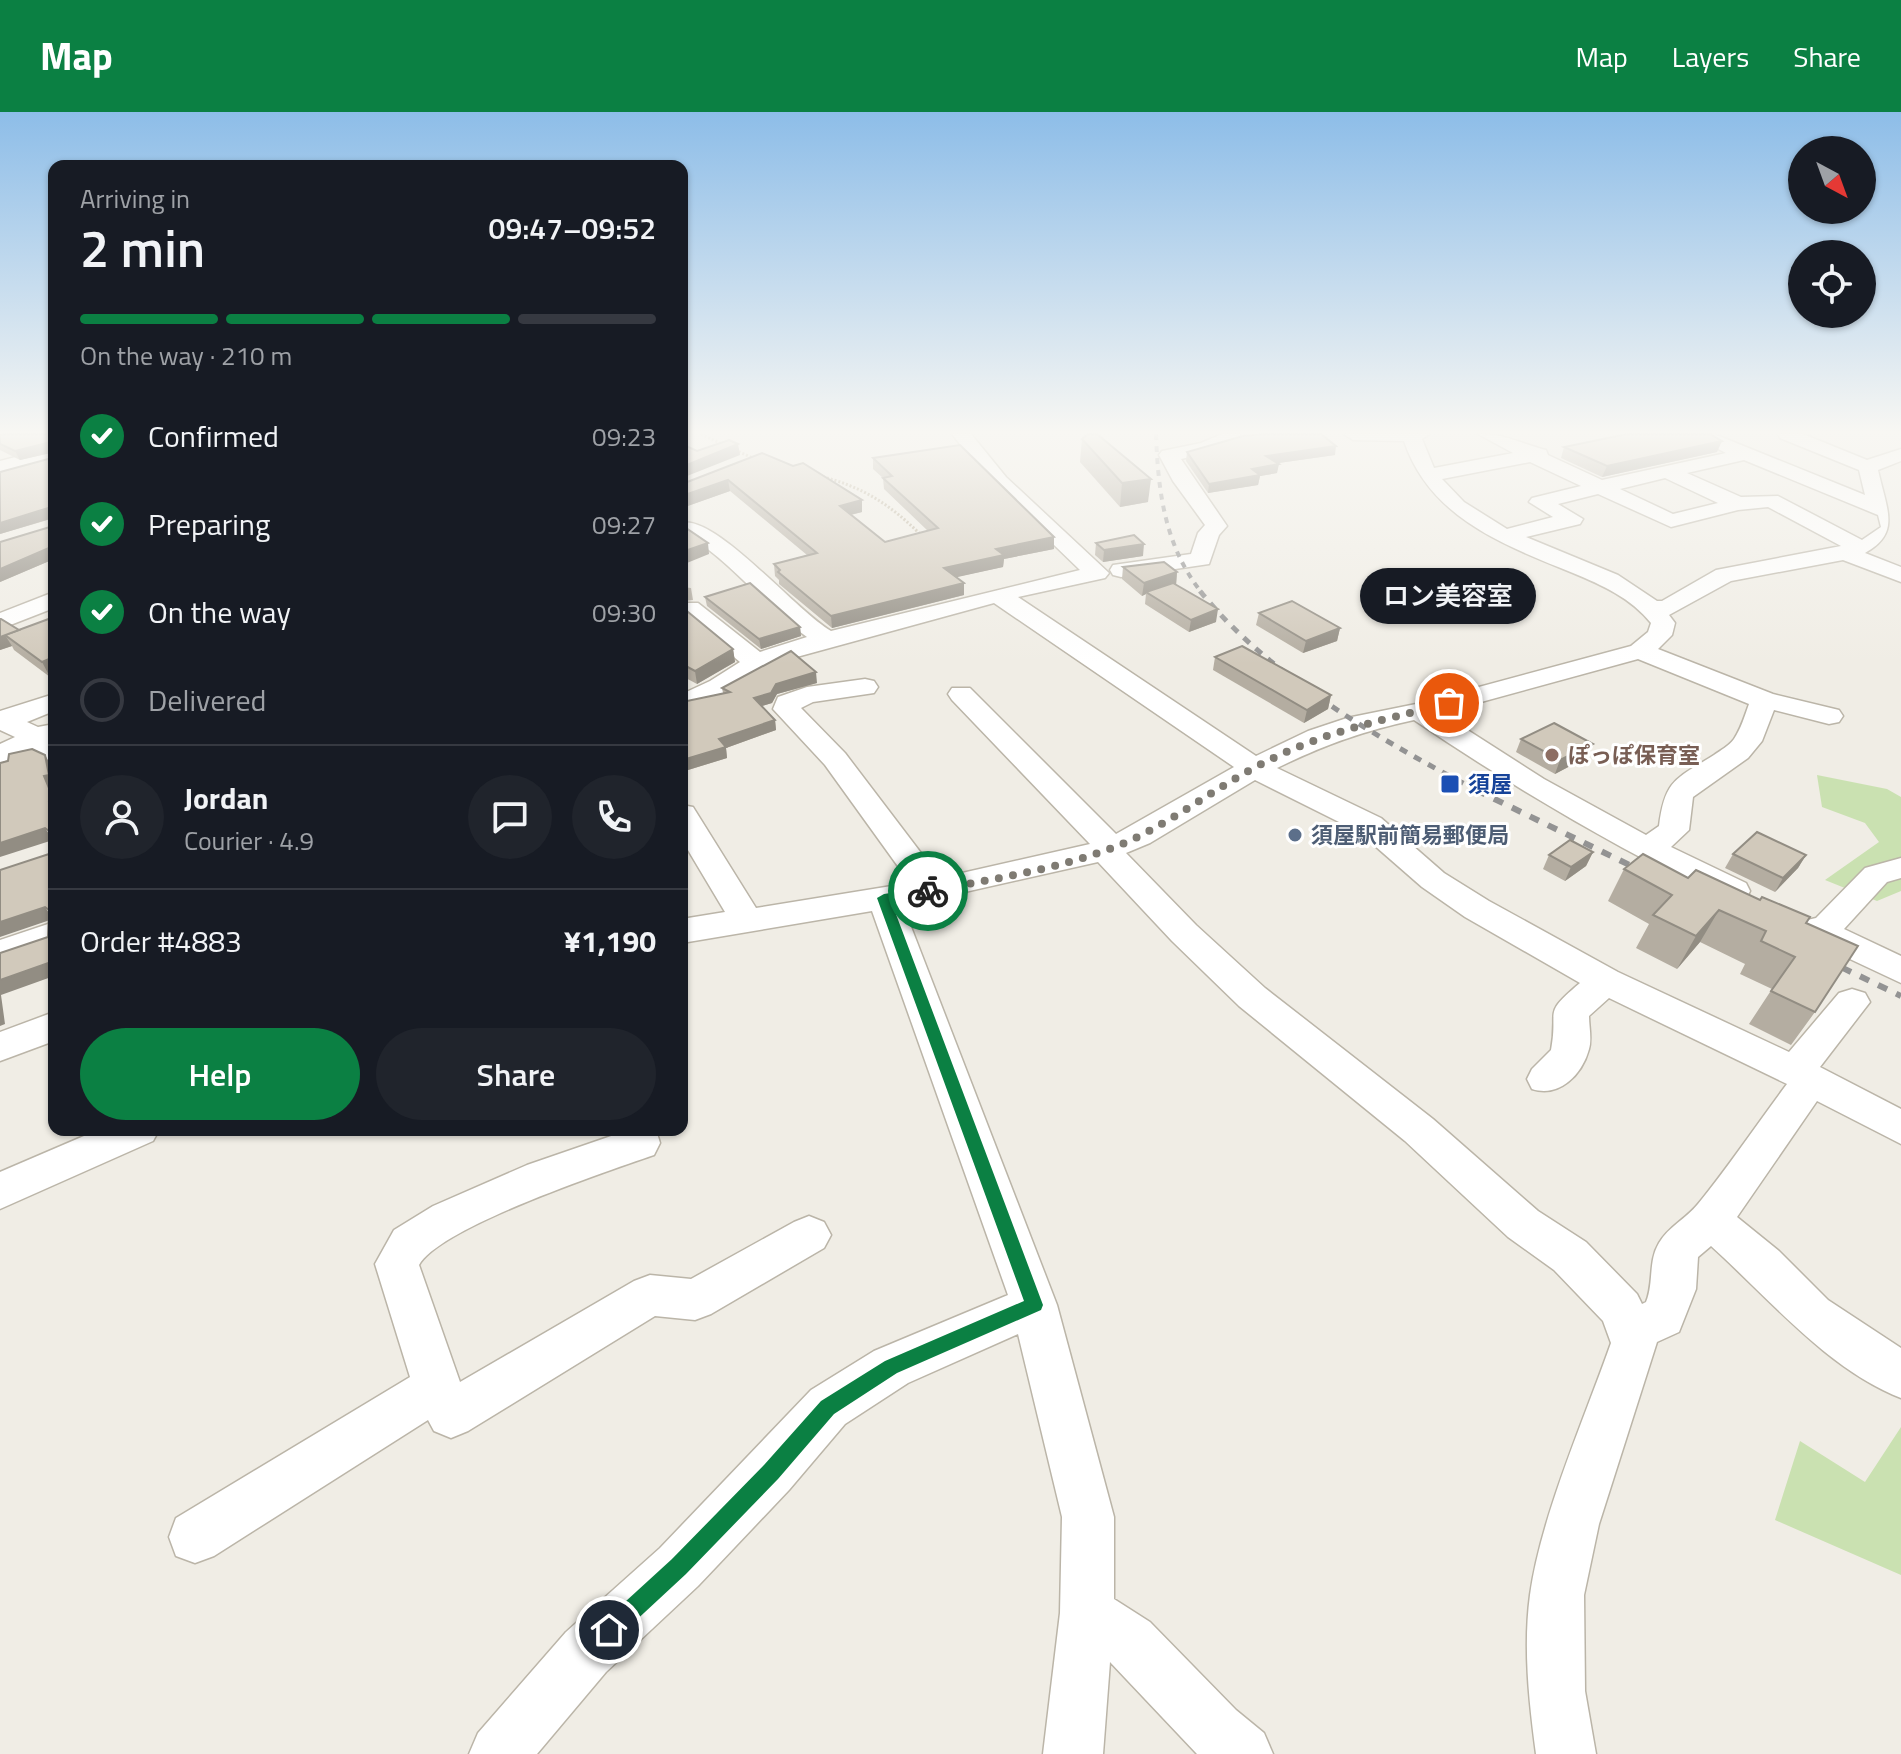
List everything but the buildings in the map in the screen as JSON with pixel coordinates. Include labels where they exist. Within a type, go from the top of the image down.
[{"type":"street","points":[[1031,511],[1097,573]]},
{"type":"street","points":[[688,699],[730,683],[752,666],[827,638],[1097,573],[1201,559],[1209,533],[1216,526],[1205,511]]},
{"type":"street","points":[[688,930],[932,890],[1109,849],[1139,836],[1254,768],[1318,737],[1357,724],[1419,711],[1640,651],[1660,635],[1663,623],[1654,608],[1633,592],[1504,536],[1462,511]]},
{"type":"street","points":[[1504,536],[1572,519],[1556,511]]},
{"type":"street","points":[[1649,511],[1671,521],[1712,511]]},
{"type":"street","points":[[1788,511],[1852,550],[1901,575]]},
{"type":"street","points":[[1654,608],[1667,608],[1732,572],[1852,550],[1886,536],[1892,527],[1887,511]]},
{"type":"street","points":[[688,529],[708,537],[729,552],[770,597],[827,638]]},
{"type":"street","points":[[998,595],[1254,768],[1370,825],[1433,880],[1477,909],[1605,981],[1803,1075],[1901,1128]]},
{"type":"street","points":[[0,622],[48,602]]},
{"type":"street","points":[[691,618],[752,666],[780,700],[788,703],[807,695],[865,687]]},
{"type":"street","points":[[1640,651],[1653,659],[1764,700],[1829,716]]},
{"type":"street","points":[[961,694],[1109,849],[1184,933],[1252,997],[1419,1130],[1523,1224],[1570,1256],[1621,1309],[1634,1343],[1573,1524],[1557,1595],[1556,1691],[1566,1754]]},
{"type":"street","points":[[1648,849],[1674,830],[1678,796],[1687,785],[1738,752],[1748,741],[1764,700]]},
{"type":"street","points":[[788,703],[787,709],[835,759],[932,890]]},
{"type":"street","points":[[0,754],[27,732],[48,709]]},
{"type":"street","points":[[1419,711],[1496,764],[1648,849],[1901,971]]},
{"type":"street","points":[[688,824],[746,919]]},
{"type":"street","points":[[1822,932],[1876,875],[1901,868]]},
{"type":"street","points":[[884,898],[1034,1305],[1088,1517],[1087,1613],[1073,1754]]},
{"type":"street","points":[[0,953],[48,936]]},
{"type":"street","points":[[1546,1079],[1567,1062],[1572,1046],[1570,1012],[1605,981]]},
{"type":"street","points":[[1630,1331],[1663,1317],[1674,1289],[1674,1257],[1683,1244],[1711,1220],[1852,1002]]},
{"type":"street","points":[[0,1047],[48,1028]]},
{"type":"street","points":[[0,1191],[125,1136]]},
{"type":"street","points":[[638,1136],[640,1143],[542,1177],[448,1219],[409,1243],[397,1264],[437,1387],[451,1414],[650,1295],[695,1300],[809,1235]]},
{"type":"street","points":[[1711,1220],[1763,1265],[1812,1315],[1901,1375]]},
{"type":"street","points":[[499,1754],[586,1652],[679,1567],[771,1472],[828,1407],[891,1367],[1034,1305]]},
{"type":"street","points":[[195,1537],[437,1387]]},
{"type":"street","points":[[1087,1613],[1130,1642],[1215,1731],[1243,1754]]},
{"type":"path","points":[[897,511],[923,537]]},
{"type":"green space","points":[[1817,775],[1887,789],[1901,797],[1901,891],[1877,901],[1825,880],[1879,842],[1865,823],[1822,807]]},
{"type":"green space","points":[[1901,1427],[1901,1575],[1775,1520],[1800,1441],[1865,1482]]},
{"type":"railway","points":[[1165,511],[1179,557],[1202,593]]},
{"type":"railway","points":[[1200,591],[1259,652],[1330,705],[1405,752],[1479,791]]},
{"type":"railway","points":[[1479,791],[1648,874]]},
{"type":"railway","points":[[1824,959],[1901,996]]},
{"type":"way so far","points":[[928,891],[1051,865],[1112,848],[1139,836],[1254,768],[1318,737],[1357,724],[1449,703]]},
{"type":"place","name":"ロン美容室","points":[[1449,703]]},
{"type":"place","name":"ぽっぽ保育室","points":[[1552,755]]},
{"type":"place","name":"須屋","points":[[1450,784]]},
{"type":"place","name":"須屋駅前簡易郵便局","points":[[1295,835]]},
{"type":"route","points":[[609,1630],[679,1567],[771,1472],[828,1407],[891,1367],[1034,1305],[884,898],[928,891]]}]
